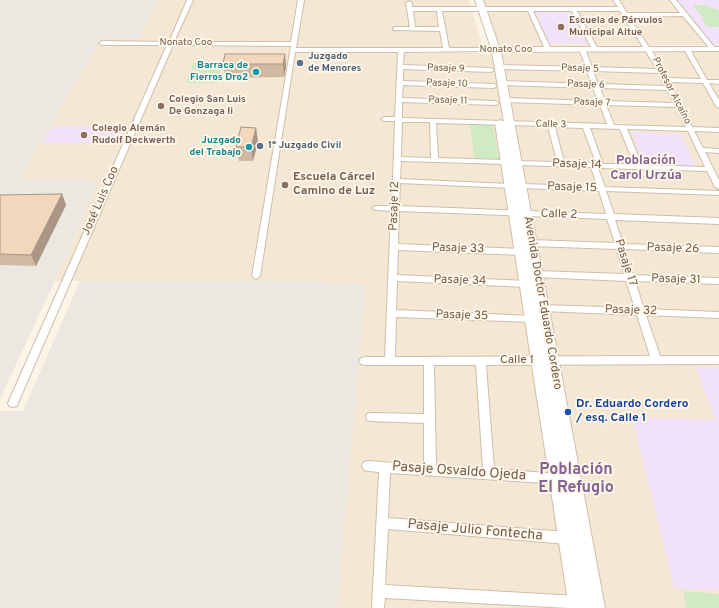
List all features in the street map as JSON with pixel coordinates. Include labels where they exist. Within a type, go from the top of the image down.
[{"type":"street","name":"José Luis Coo","points":[[13,402],[190,0]]},
{"type":"street","points":[[256,276],[301,0]]},
{"type":"street","name":"Avenida Doctor Eduardo Cordero","points":[[473,0],[479,9],[492,50],[520,213],[522,252],[533,319],[546,361]]},
{"type":"street","name":"Avenida Doctor Eduardo Cordero","points":[[479,9],[480,0]]},
{"type":"street","name":"Profesor Alcaíno","points":[[616,0],[649,49],[662,72],[690,129],[714,172],[719,187]]},
{"type":"street","points":[[674,0],[717,50]]},
{"type":"street","points":[[413,29],[410,6],[439,9],[622,9]]},
{"type":"street","points":[[439,9],[446,50]]},
{"type":"street","points":[[530,9],[548,50]]},
{"type":"street","points":[[574,9],[595,49]]},
{"type":"street","points":[[626,15],[685,14]]},
{"type":"street","points":[[395,29],[442,29]]},
{"type":"street","name":"Nonato Coo","points":[[102,43],[171,43],[401,50],[717,50]]},
{"type":"street","points":[[582,49],[611,126]]},
{"type":"street","points":[[687,49],[719,106]]},
{"type":"street","name":"Pasaje 12","points":[[390,361],[401,50]]},
{"type":"street","name":"Pasaje 9","points":[[400,67],[495,68]]},
{"type":"street","name":"Pasaje 5","points":[[495,68],[662,72]]},
{"type":"street","points":[[666,80],[719,82]]},
{"type":"street","name":"Pasaje 10","points":[[400,83],[498,84]]},
{"type":"street","name":"Pasaje 6","points":[[498,84],[670,88]]},
{"type":"street","name":"Pasaje 11","points":[[399,100],[501,101]]},
{"type":"street","name":"Pasaje 7","points":[[501,101],[679,105]]},
{"type":"street","name":"Calle 3","points":[[384,119],[719,130]]},
{"type":"street","points":[[433,121],[435,160]]},
{"type":"street","points":[[551,124],[561,164]]},
{"type":"street","name":"Pasaje 17","points":[[586,126],[597,165],[601,189],[656,360]]},
{"type":"street","points":[[623,127],[639,167]]},
{"type":"street","points":[[701,150],[719,151]]},
{"type":"street","name":"Pasaje 14","points":[[397,158],[597,165],[714,172]]},
{"type":"street","name":"Pasaje 15","points":[[396,181],[719,193]]},
{"type":"street","name":"Calle 2","points":[[376,208],[719,221]]},
{"type":"street","name":"Avenida Doctor Eduardo Cordero","points":[[520,213],[531,243],[543,308],[546,361],[566,479],[596,608]]},
{"type":"street","name":"Pasaje 26","points":[[531,243],[719,250]]},
{"type":"street","name":"Pasaje 33","points":[[394,247],[522,252]]},
{"type":"street","name":"Pasaje 31","points":[[536,274],[719,281]]},
{"type":"street","name":"Pasaje 34","points":[[393,278],[527,284]]},
{"type":"street","name":"Pasaje 32","points":[[543,308],[719,315]]},
{"type":"street","name":"Pasaje 35","points":[[391,313],[533,319]]},
{"type":"street","name":"Calle 1","points":[[364,361],[719,360]]},
{"type":"street","points":[[429,361],[430,470]]},
{"type":"street","points":[[481,361],[489,474]]},
{"type":"street","points":[[371,417],[430,419]]},
{"type":"street","name":"Pasaje Osvaldo Ojeda","points":[[368,466],[566,479]]},
{"type":"street","points":[[378,608],[385,467]]},
{"type":"street","name":"Avenida Doctor Eduardo Cordero","points":[[566,479],[568,538],[578,605]]},
{"type":"street","name":"Pasaje Julio Fontecha","points":[[382,523],[568,538]]},
{"type":"street","points":[[379,591],[578,605]]},
{"type":"shaded area","points":[[0,0],[159,0],[138,39],[101,40],[38,145],[20,179],[99,181],[55,281],[0,399]]},
{"type":"shaded area","points":[[159,0],[469,0],[483,47],[385,48],[385,53],[719,52],[719,608],[337,608],[366,285],[313,281],[55,281],[99,181],[20,180],[38,145],[101,40],[138,39]]},
{"type":"shaded area","points":[[482,0],[719,0],[719,45],[496,46]]},
{"type":"shaded area","points":[[719,0],[719,45],[714,45],[677,1]]},
{"type":"shaded area","name":"Escuela de Párvulos Municipal Altue","points":[[535,10],[570,11],[588,44],[549,44]]},
{"type":"shaded area","name":"Colegio Alemán Rudolf Deckwerth","points":[[52,126],[125,127],[118,143],[41,143]]},
{"type":"shaded area","points":[[632,132],[681,134],[696,167],[643,164]]},
{"type":"shaded area","points":[[80,281],[313,281],[366,285],[337,608],[0,608],[0,411],[23,411]]},
{"type":"shaded area","points":[[696,367],[719,367],[719,591],[674,588],[632,417],[715,420]]},
{"type":"green space","points":[[693,5],[703,5],[719,10],[719,27],[708,27],[701,19],[704,19]]},
{"type":"green space","points":[[193,63],[223,63],[221,69],[191,69]]},
{"type":"green space","points":[[190,70],[221,70],[219,76],[188,76]]},
{"type":"green space","points":[[188,77],[219,77],[217,83],[186,83]]},
{"type":"green space","points":[[470,124],[493,125],[499,159],[474,158]]},
{"type":"green space","points":[[683,591],[719,594],[719,608],[687,608]]},
{"type":"building","points":[[225,54],[285,54],[283,64],[223,64]]},
{"type":"building","points":[[241,127],[256,128],[251,147],[236,147]]},
{"type":"building","points":[[62,194],[31,255],[0,254],[0,195]]},
{"type":"place","name":"Escuela de Párvulos Municipal Altue","points":[[561,27]]},
{"type":"place","name":"Juzgado de Menores","points":[[300,63]]},
{"type":"place","name":"Barraca de Fierros Dro2","points":[[256,72]]},
{"type":"place","name":"Colegio San Luis De Gonzaga Ii","points":[[161,106]]},
{"type":"place","name":"Colegio Alemán Rudolf Deckwerth","points":[[84,135]]},
{"type":"place","name":"1° Juzgado Civil","points":[[260,146]]},
{"type":"place","name":"Juzgado del Trabajo","points":[[249,147]]},
{"type":"place","name":"Escuela Cárcel Camino de Luz","points":[[285,185]]},
{"type":"place","name":"Dr. Eduardo Cordero / esq. Calle 1","points":[[568,412]]},
{"type":"district","name":"Población Carol Urzúa","points":[[646,168]]},
{"type":"district","name":"Población El Refugio","points":[[576,480]]}]
